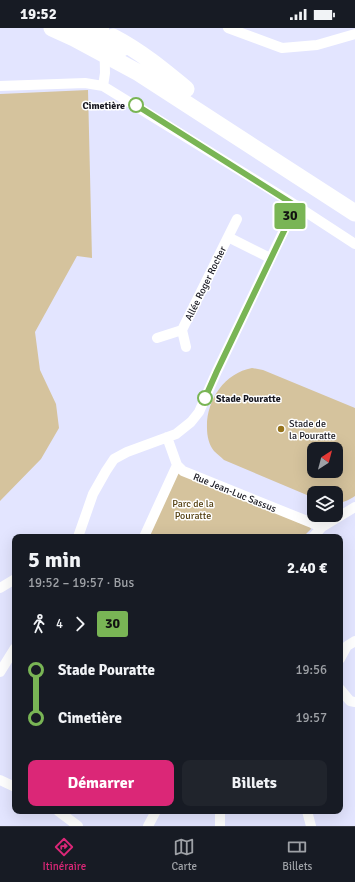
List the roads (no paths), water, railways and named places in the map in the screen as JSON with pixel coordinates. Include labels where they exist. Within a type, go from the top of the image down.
[{"type":"highway","points":[[52,28],[74,38],[139,73],[355,213]]},
{"type":"highway","points":[[80,28],[138,59],[186,89],[355,200]]},
{"type":"highway","points":[[95,28],[124,43],[156,65],[186,89]]},
{"type":"street","points":[[103,86],[105,73],[104,28]]},
{"type":"street","points":[[228,28],[282,48],[317,45],[355,34]]},
{"type":"street","points":[[0,86],[85,83],[103,86],[131,102],[355,244]]},
{"type":"street","points":[[79,534],[93,494],[114,459],[127,452],[176,434],[184,429],[199,412],[270,258],[296,206]]},
{"type":"street","name":"Allée Roger Rocher","points":[[186,347],[182,330],[237,219]]},
{"type":"street","name":"Allée Roger Rocher","points":[[228,237],[270,258]]},
{"type":"street","name":"Allée Roger Rocher","points":[[157,338],[182,330]]},
{"type":"street","points":[[145,534],[178,465],[167,437]]},
{"type":"street","name":"Rue Jean-Luc Sassus","points":[[178,465],[183,471],[322,527]]},
{"type":"street","points":[[315,534],[322,527],[355,507]]},
{"type":"street","points":[[0,588],[12,582]]},
{"type":"street","points":[[343,653],[347,646],[355,641]]},
{"type":"street","points":[[0,672],[12,653]]},
{"type":"street","points":[[343,693],[350,701],[355,702]]},
{"type":"street","points":[[0,780],[12,786]]},
{"type":"street","points":[[62,814],[78,826]]},
{"type":"street","points":[[148,826],[154,814]]},
{"type":"street","points":[[220,814],[220,826]]},
{"type":"street","points":[[308,814],[311,826]]},
{"type":"place","name":"Cimetière","points":[[136,105]]},
{"type":"place","name":"Stade Pouratte","points":[[205,398]]},
{"type":"place","name":"Stade de la Pouratte","points":[[281,429]]},
{"type":"park label","name":"Parc de la Pouratte","points":[[193,508]]}]
